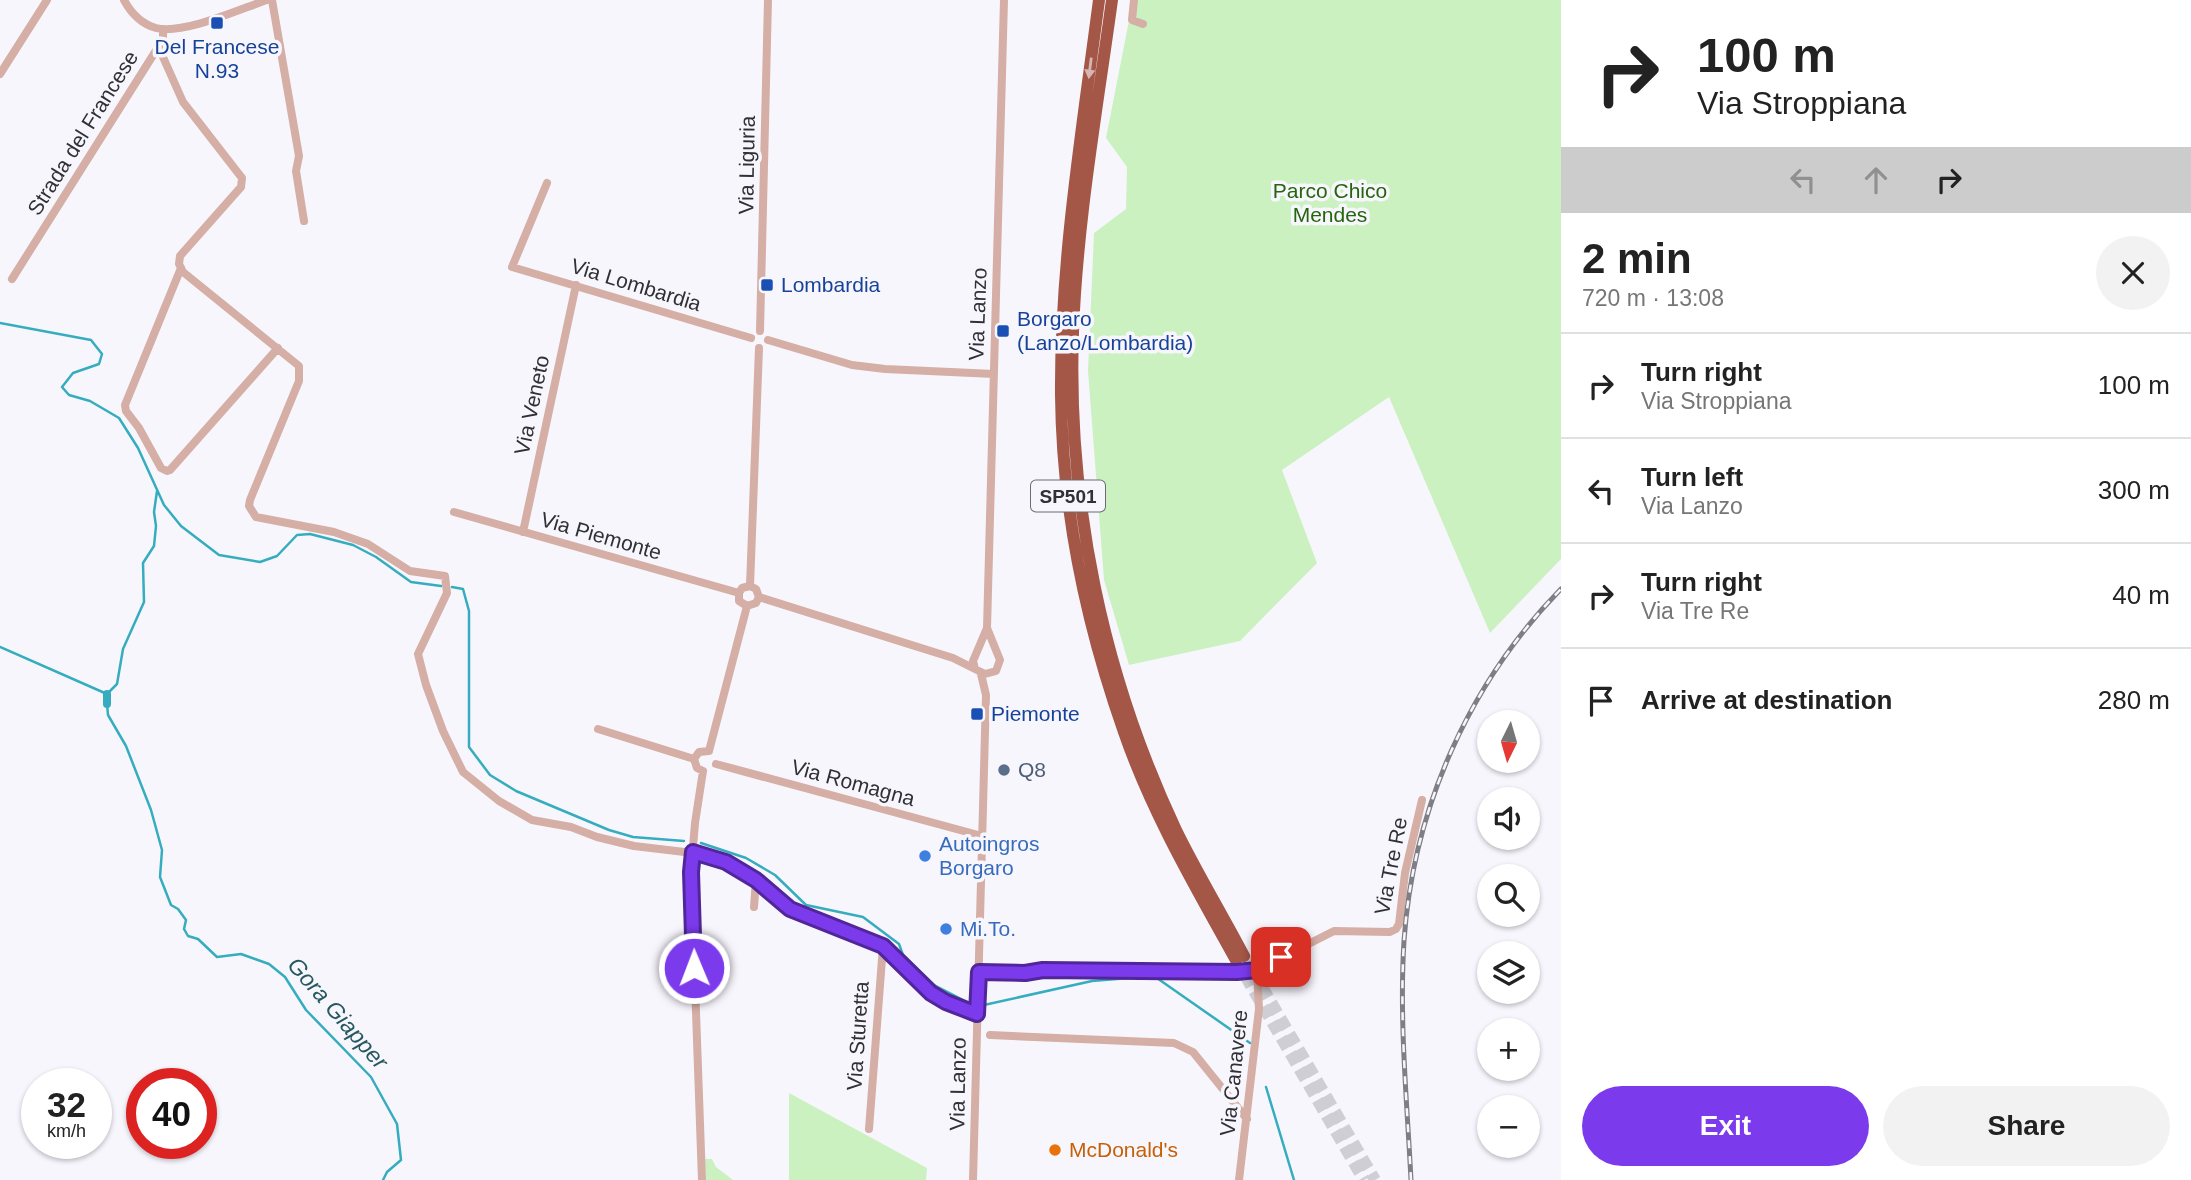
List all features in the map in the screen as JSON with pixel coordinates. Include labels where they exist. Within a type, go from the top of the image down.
[{"type":"highway","name":"SP501","points":[[1099,0],[1063,301],[1061,397],[1065,472],[1072,527],[1080,576],[1098,649],[1125,734],[1168,836],[1240,958],[1177,831],[1135,731],[1108,649],[1084,536],[1072,398],[1073,331],[1081,233],[1112,0]]},
{"type":"street","points":[[0,74],[47,0]]},
{"type":"street","points":[[124,0],[137,18],[149,26],[163,29],[187,27],[270,0],[299,156],[296,171],[304,221]]},
{"type":"street","name":"Via Liguria","points":[[760,331],[768,0]]},
{"type":"street","name":"Via Lanzo","points":[[977,651],[987,628],[1004,0]]},
{"type":"street","points":[[1134,0],[1132,20],[1143,24]]},
{"type":"street","name":"Strada del Francese","points":[[163,29],[163,57],[183,102],[242,178],[241,187],[180,256],[181,268],[125,405],[126,411],[139,428],[161,468],[170,470],[278,348]]},
{"type":"street","name":"Strada del Francese","points":[[12,279],[162,41]]},
{"type":"street","name":"Via Lombardia","points":[[547,183],[512,267],[751,338]]},
{"type":"street","points":[[181,268],[299,366],[299,381],[250,500],[249,506],[257,517],[340,534],[368,544],[410,570],[445,576],[447,593],[418,653],[430,697],[463,772],[499,802],[531,820],[571,827],[634,846],[693,852],[726,862],[756,880],[790,909],[883,946],[931,993],[977,1014]]},
{"type":"street","name":"Via Veneto","points":[[523,532],[576,285]]},
{"type":"street","points":[[760,331],[765,333],[768,340],[766,346],[759,348],[752,344],[751,338],[753,333],[760,331]]},
{"type":"street","points":[[768,340],[852,365],[994,374]]},
{"type":"street","points":[[750,586],[759,348]]},
{"type":"street","name":"Via Piemonte","points":[[454,512],[739,593]]},
{"type":"street","points":[[750,586],[756,589],[759,597],[756,603],[747,606],[739,601],[739,593],[742,588],[750,586]]},
{"type":"street","points":[[759,597],[953,658],[978,671],[992,673],[1000,664],[1000,656],[995,649],[986,647],[963,658],[953,658]]},
{"type":"street","points":[[709,751],[747,606]]},
{"type":"street","name":"Via Lanzo","points":[[987,628],[995,649]]},
{"type":"street","points":[[977,651],[973,661],[978,671]]},
{"type":"street","name":"Via Lanzo","points":[[978,671],[986,695]]},
{"type":"street","name":"Via Lanzo","points":[[974,1180],[986,695],[992,673]]},
{"type":"street","points":[[598,729],[694,758]]},
{"type":"street","points":[[694,758],[699,752],[709,751]]},
{"type":"street","points":[[694,758],[697,768],[709,771],[716,764],[716,758],[709,751]]},
{"type":"street","name":"Via Romagna","points":[[716,764],[982,836]]},
{"type":"street","points":[[702,1180],[691,872],[703,771]]},
{"type":"street","name":"Via Tre Re","points":[[979,972],[1237,972],[1257,970],[1334,931],[1390,932],[1396,929],[1399,923],[1410,850],[1422,800]]},
{"type":"street","points":[[754,907],[756,880]]},
{"type":"street","name":"Via Sturetta","points":[[869,1129],[883,946]]},
{"type":"street","name":"Via Canavere","points":[[1239,1180],[1259,1009],[1257,970]]},
{"type":"street","points":[[990,1035],[1174,1043],[1193,1052],[1247,1119]]},
{"type":"green space","name":"Parco Chico Mendes","points":[[1133,0],[1561,0],[1561,559],[1490,633],[1389,397],[1282,470],[1317,563],[1240,641],[1129,665],[1104,580],[1088,371],[1094,233],[1126,209],[1127,167],[1106,138]]},
{"type":"green space","points":[[789,1093],[927,1168],[926,1180],[789,1180]]},
{"type":"green space","points":[[705,1159],[712,1159],[716,1167],[733,1180],[706,1180]]},
{"type":"waterway","points":[[0,323],[91,340],[102,354],[99,364],[73,373],[62,387],[69,395],[90,401],[119,418],[138,448],[164,505],[181,526],[219,555],[260,562],[277,556],[297,535],[310,534],[353,545],[376,557],[411,582],[441,586]]},
{"type":"waterway","name":"Gora Giapper","points":[[0,647],[107,694],[117,684],[123,649],[144,602],[143,563],[154,546],[157,491]]},
{"type":"waterway","points":[[452,587],[463,589],[469,611],[469,747],[490,775],[516,791],[609,830],[633,837],[684,841]]},
{"type":"waterway","name":"Gora Giapper","points":[[107,694],[107,704]]},
{"type":"waterway","name":"Gora Giapper","points":[[107,704],[108,715],[126,746],[151,810],[162,850],[160,877],[171,905],[178,909],[186,920],[184,929],[188,936],[198,939],[217,957],[241,954],[269,964],[285,977],[306,1010],[371,1077],[397,1124],[401,1160],[387,1172],[383,1180]]},
{"type":"waterway","points":[[701,843],[746,858],[775,875],[806,905],[863,917],[899,944],[903,955],[934,985],[969,1003]]},
{"type":"waterway","points":[[984,1005],[1092,981],[1154,976],[1250,1043]]},
{"type":"waterway","points":[[1266,1087],[1294,1180]]},
{"type":"tunnel","points":[[1244,956],[1375,1180]]},
{"type":"tunnel","points":[[1236,960],[1364,1180]]},
{"type":"railway","points":[[1411,1180],[1402,1001],[1404,941],[1419,844],[1433,796],[1473,707],[1528,626],[1561,589]]},
{"type":"place","name":"Del Francese N.93","points":[[217,23]]},
{"type":"place","name":"Lombardia","points":[[767,285]]},
{"type":"place","name":"Borgaro (Lanzo/Lombardia)","points":[[1003,331]]},
{"type":"place","name":"Piemonte","points":[[977,714]]},
{"type":"place","name":"Q8","points":[[1004,770]]},
{"type":"place","name":"Autoingros Borgaro","points":[[925,856]]},
{"type":"place","name":"Mi.To.","points":[[946,929]]},
{"type":"place","name":"McDonald's","points":[[1055,1150]]},
{"type":"route","points":[[694,968],[691,872],[693,852],[726,862],[756,880],[790,909],[883,946],[931,993],[977,1014],[979,972],[1237,972],[1257,970],[1281,957]]}]
